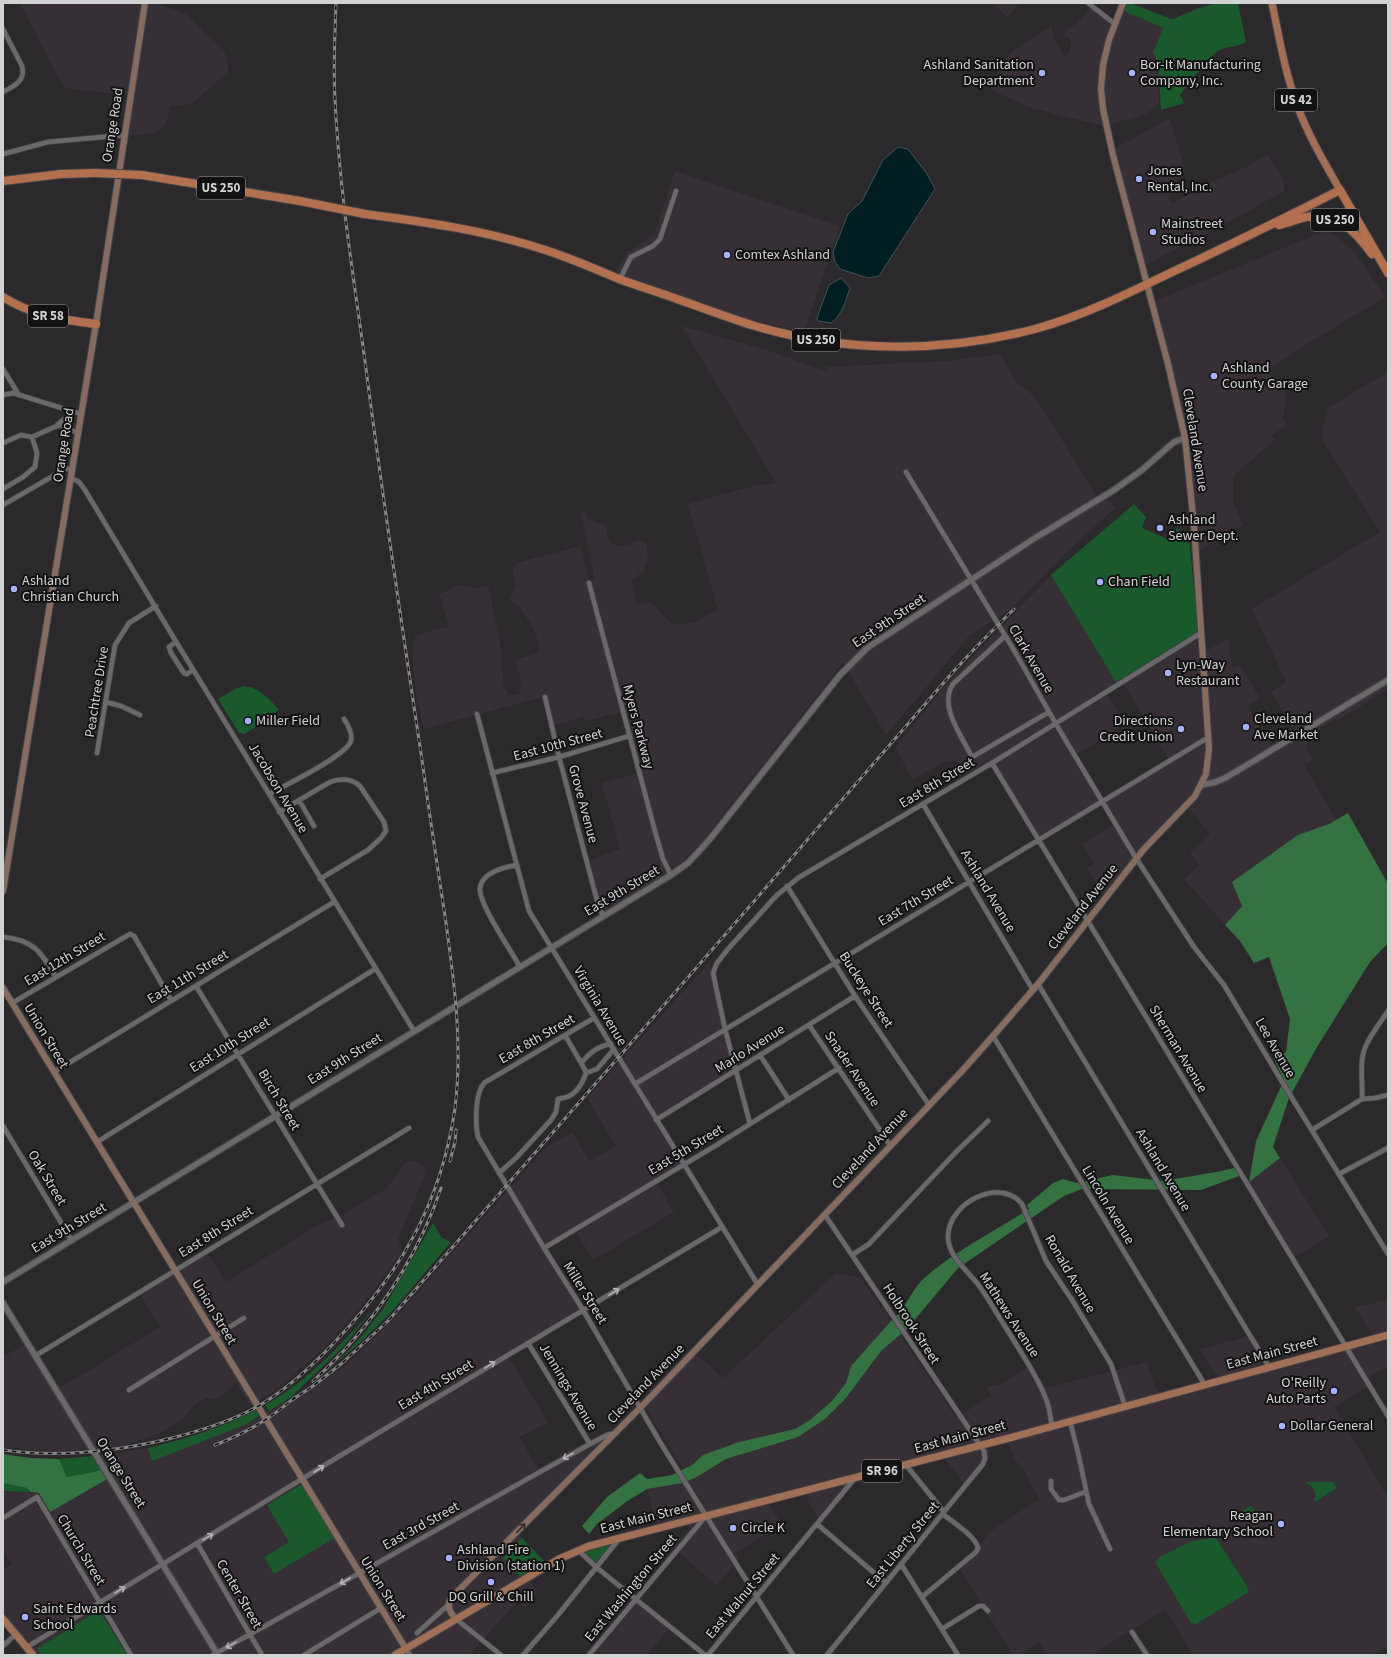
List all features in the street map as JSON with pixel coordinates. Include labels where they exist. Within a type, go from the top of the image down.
[{"type":"highway","name":"US 250","points":[[3,181],[61,174],[95,173],[142,175],[300,201],[365,214],[462,228],[511,240],[582,263],[620,279],[755,326],[797,337],[839,344],[893,347],[941,345],[967,342],[1022,332],[1085,312],[1148,284],[1263,229],[1340,190]]},
{"type":"highway","name":"US 42","points":[[1340,190],[1387,272]]},
{"type":"highway","name":"US 250","points":[[1263,229],[1306,217],[1334,220],[1343,223],[1359,236],[1378,263],[1387,272]]},
{"type":"highway","name":"SR 58","points":[[3,297],[32,312],[60,320],[96,324]]},
{"type":"main road","name":"Orange Road","points":[[3,891],[96,324],[144,3]]},
{"type":"main road","name":"Cleveland Avenue","points":[[448,1605],[451,1598],[640,1408],[993,1036],[1038,984],[1088,922],[1149,842],[1195,796],[1202,785],[1209,758],[1208,737],[1194,526],[1185,438],[1148,284],[1110,142],[1102,98],[1102,77],[1106,52],[1122,3]]},
{"type":"main road","name":"US 42","points":[[1272,3],[1283,58],[1297,104],[1312,140],[1340,190]]},
{"type":"main road","name":"Union Street","points":[[3,988],[408,1652]]},
{"type":"main road","name":"East Main Street","points":[[395,1655],[408,1652],[456,1619],[559,1559],[578,1550],[619,1538],[980,1446],[1388,1335]]},
{"type":"main road","points":[[448,1605],[449,1610],[456,1619]]},
{"type":"main road","points":[[3,1619],[33,1655]]},
{"type":"street","points":[[1088,3],[1115,24]]},
{"type":"street","points":[[3,29],[22,66],[23,73],[19,82],[3,92]]},
{"type":"street","points":[[3,154],[48,142],[124,135]]},
{"type":"street","points":[[620,279],[631,257],[653,246],[660,239],[676,191]]},
{"type":"street","points":[[3,369],[19,395]]},
{"type":"street","points":[[3,395],[9,393],[19,395],[81,414]]},
{"type":"street","points":[[56,426],[73,411]]},
{"type":"street","points":[[3,443],[21,435],[32,436],[61,424],[78,433]]},
{"type":"street","points":[[3,489],[23,477],[35,467],[37,453],[32,436]]},
{"type":"street","name":"East 9th Street","points":[[3,1282],[552,948],[688,863],[710,839],[855,658],[867,648],[1035,538],[1114,490],[1142,470],[1174,442],[1185,438]]},
{"type":"street","points":[[3,505],[65,469],[72,469]]},
{"type":"street","name":"Clark Avenue","points":[[906,472],[1136,858]]},
{"type":"street","name":"Jacobson Avenue","points":[[71,478],[79,482],[85,490],[279,812],[414,1031]]},
{"type":"street","name":"Myers Parkway","points":[[589,583],[661,853],[671,875]]},
{"type":"street","name":"Peachtree Drive","points":[[98,753],[113,651],[116,641],[129,623],[144,612],[156,606]]},
{"type":"street","name":"East 8th Street","points":[[725,1029],[713,980],[713,973],[717,963],[777,895],[787,886],[1056,724],[1201,633]]},
{"type":"street","points":[[1005,636],[953,684],[949,691],[948,697],[951,715],[972,757],[1049,712]]},
{"type":"street","points":[[176,642],[169,647],[171,653],[184,673],[187,674],[193,670]]},
{"type":"street","points":[[1202,785],[1216,782],[1227,777],[1388,680]]},
{"type":"street","name":"Grove Avenue","points":[[545,697],[559,757],[598,904],[603,916]]},
{"type":"street","points":[[106,702],[121,706],[140,715]]},
{"type":"street","name":"Virginia Avenue","points":[[477,714],[529,911],[683,1165],[758,1285]]},
{"type":"street","points":[[269,794],[321,766],[346,748],[351,741],[351,734],[344,718]]},
{"type":"street","name":"East 10th Street","points":[[492,773],[559,757],[629,736]]},
{"type":"street","name":"East 7th Street","points":[[635,1084],[1208,737]]},
{"type":"street","name":"Sherman Avenue","points":[[992,763],[1388,1416]]},
{"type":"street","points":[[279,812],[330,782],[348,779],[356,782],[360,786],[386,826],[386,831],[382,838],[368,850],[320,879]]},
{"type":"street","points":[[299,800],[314,826]]},
{"type":"street","name":"Ashland Avenue","points":[[923,804],[1033,990]]},
{"type":"street","name":"Lee Avenue","points":[[1136,858],[1194,947],[1224,985],[1388,1254]]},
{"type":"street","points":[[517,865],[503,868],[494,872],[482,882],[480,891],[487,911],[520,967]]},
{"type":"street","name":"Buckeye Street","points":[[787,886],[855,996],[929,1105]]},
{"type":"street","name":"East 11th Street","points":[[54,1072],[334,902]]},
{"type":"street","name":"East 12th Street","points":[[12,1003],[130,934],[134,936],[171,1000]]},
{"type":"street","points":[[3,937],[20,939],[33,946],[40,953],[56,977]]},
{"type":"street","name":"East 10th Street","points":[[97,1142],[237,1053],[375,969]]},
{"type":"street","name":"Ashland Avenue","points":[[1038,984],[1270,1367]]},
{"type":"street","name":"Birch Street","points":[[196,986],[342,1225]]},
{"type":"street","name":"Marlo Avenue","points":[[656,1120],[855,996]]},
{"type":"street","points":[[1362,1099],[1363,1061],[1365,1049],[1369,1038],[1388,1011]]},
{"type":"street","name":"East 8th Street","points":[[491,1078],[594,1018]]},
{"type":"street","name":"Snader Avenue","points":[[810,1025],[890,1145]]},
{"type":"street","points":[[725,1029],[750,1124]]},
{"type":"street","points":[[565,1035],[586,1073]]},
{"type":"street","name":"Lincoln Avenue","points":[[993,1036],[1205,1385]]},
{"type":"street","points":[[581,1063],[595,1049],[611,1044]]},
{"type":"street","points":[[499,1173],[517,1157],[551,1120],[556,1112],[558,1099],[569,1096],[575,1092],[579,1088],[586,1073],[597,1069],[614,1049]]},
{"type":"street","points":[[760,1055],[789,1100]]},
{"type":"street","name":"East 5th Street","points":[[544,1248],[683,1165],[839,1068]]},
{"type":"street","name":"Miller Street","points":[[491,1078],[484,1083],[480,1089],[476,1130],[481,1142],[583,1310],[640,1408],[793,1655]]},
{"type":"street","points":[[1312,1130],[1362,1099],[1388,1095]]},
{"type":"street","points":[[852,1255],[869,1244],[957,1151],[988,1122]]},
{"type":"street","name":"Oak Street","points":[[3,1126],[72,1241]]},
{"type":"street","name":"East 8th Street","points":[[35,1356],[316,1183],[409,1128]]},
{"type":"street","points":[[1339,1174],[1388,1148]]},
{"type":"street","name":"Ronald Avenue","points":[[970,1201],[985,1195],[1000,1194],[1012,1196],[1022,1204],[1046,1261],[1111,1364],[1125,1406]]},
{"type":"street","name":"Mathews Avenue","points":[[970,1201],[959,1210],[951,1223],[948,1238],[951,1248],[958,1260],[981,1287],[1026,1360],[1046,1399],[1052,1426]]},
{"type":"street","name":"Holbrook Street","points":[[825,1214],[980,1446]]},
{"type":"street","name":"East 4th Street","points":[[27,1647],[338,1457],[722,1227]]},
{"type":"street","name":"Orange Street","points":[[3,1303],[163,1564],[216,1654]]},
{"type":"street","points":[[129,1390],[244,1318]]},
{"type":"street","name":"Jennings Avenue","points":[[528,1343],[590,1444]]},
{"type":"street","points":[[1070,1421],[1079,1457],[1085,1492],[1095,1521],[1110,1549]]},
{"type":"street","name":"East 3rd Street","points":[[216,1654],[590,1444],[607,1435],[615,1433]]},
{"type":"street","name":"East Liberty Street","points":[[827,1655],[984,1461],[985,1455],[980,1446]]},
{"type":"street","points":[[906,1465],[944,1512],[977,1543],[978,1548],[976,1552],[922,1597]]},
{"type":"street","name":"East Walnut Street","points":[[708,1655],[855,1478]]},
{"type":"street","points":[[1051,1481],[1051,1489],[1059,1500],[1064,1500],[1085,1492]]},
{"type":"street","name":"Church Street","points":[[3,1518],[37,1497],[131,1655]]},
{"type":"street","name":"East Washington Street","points":[[590,1655],[706,1516]]},
{"type":"street","points":[[817,1524],[886,1583]]},
{"type":"street","points":[[523,1655],[558,1615],[619,1538]]},
{"type":"street","name":"Center Street","points":[[197,1543],[262,1655]]},
{"type":"street","points":[[578,1550],[596,1568],[705,1655]]},
{"type":"street","points":[[901,1564],[958,1655]]},
{"type":"street","name":"Cleveland Avenue","points":[[417,1633],[448,1605]]},
{"type":"street","points":[[942,1629],[979,1606],[983,1606],[988,1611]]},
{"type":"street","points":[[304,1655],[380,1608]]},
{"type":"street","points":[[456,1619],[501,1655]]},
{"type":"street","points":[[1132,1632],[1146,1655]]},
{"type":"street","points":[[3,1646],[16,1634]]},
{"type":"shaded area","points":[[20,3],[141,3],[127,95],[64,88]]},
{"type":"shaded area","points":[[148,3],[154,3],[186,14],[224,51],[228,60],[228,72],[192,104],[171,106],[165,126],[155,133],[127,136]]},
{"type":"shaded area","points":[[992,3],[1020,3],[1007,17]]},
{"type":"shaded area","points":[[1092,4],[1116,23],[1122,10],[1163,28],[1153,53],[1158,63],[1159,103],[1154,108],[1138,117],[1102,126],[1029,107],[991,90],[1000,67],[1012,51],[1052,26],[1053,38],[1060,47],[1062,54],[1068,54],[1071,42],[1069,38],[1064,37],[1065,31],[1075,25],[1083,17]]},
{"type":"shaded area","points":[[1170,118],[1184,168],[1183,172],[1170,190],[1169,196],[1172,204],[1203,186],[1246,167],[1265,155],[1269,156],[1284,181],[1284,191],[1227,223],[1145,265],[1114,149]]},
{"type":"shaded area","points":[[675,171],[840,226],[804,332],[749,319],[615,273],[626,253],[654,234]]},
{"type":"shaded area","points":[[1327,232],[1333,234],[1354,251],[1385,297],[1304,346],[1271,368],[1272,378],[1285,390],[1286,399],[1283,419],[1287,425],[1272,435],[1274,441],[1233,476],[1233,502],[1243,525],[1199,551],[1188,444],[1178,392],[1155,301],[1320,233]]},
{"type":"shaded area","points":[[682,326],[763,349],[826,371],[827,367],[945,361],[1000,354],[1016,382],[1029,391],[1045,412],[1096,496],[1107,500],[1114,506],[1114,509],[1088,532],[1007,612],[969,636],[886,735],[843,662],[699,845],[667,873],[603,912],[590,860],[620,849],[602,783],[636,774],[620,712],[586,721],[584,717],[554,725],[546,696],[424,729],[416,693],[413,670],[414,640],[416,635],[449,626],[439,594],[460,585],[478,588],[488,585],[500,643],[503,682],[509,695],[519,694],[521,681],[516,663],[517,659],[535,654],[540,648],[534,629],[520,608],[511,601],[510,598],[516,586],[513,577],[514,568],[517,563],[580,546],[589,580],[595,580],[581,513],[582,511],[585,512],[587,518],[604,525],[607,528],[607,538],[612,544],[618,546],[627,545],[639,540],[646,544],[648,555],[643,572],[631,580],[638,604],[649,603],[654,605],[670,623],[678,625],[694,622],[718,610],[688,504],[753,486],[776,483]]},
{"type":"shaded area","points":[[1388,372],[1388,689],[1310,736],[1306,747],[1313,759],[1304,765],[1336,820],[1232,882],[1242,906],[1225,925],[1184,879],[1199,865],[1190,853],[1210,834],[1188,808],[1148,847],[1107,901],[1087,868],[1094,864],[1082,844],[1116,823],[1103,801],[1038,841],[989,761],[966,774],[956,761],[943,762],[913,780],[895,748],[948,682],[1051,575],[1116,681],[1198,632],[1204,630],[1206,651],[1228,639],[1233,668],[1240,665],[1260,698],[1247,706],[1271,745],[1295,732],[1271,692],[1286,682],[1252,609],[1380,532],[1321,438],[1327,408]],"holes":[[[1123,683],[1170,761],[1103,801],[1076,755],[1125,724],[1107,694]]]},
{"type":"shaded area","points":[[709,963],[737,1069],[656,1121],[681,1163],[655,1180],[674,1212],[593,1260],[574,1228],[543,1247],[582,1314],[509,1357],[548,1423],[519,1437],[538,1468],[600,1434],[607,1445],[519,1535],[552,1569],[530,1582],[538,1592],[526,1608],[518,1601],[469,1655],[127,1655],[99,1610],[38,1650],[42,1655],[22,1655],[27,1651],[3,1623],[3,1571],[12,1563],[3,1551],[3,1491],[39,1493],[50,1512],[94,1456],[148,1448],[152,1460],[247,1424],[343,1367],[394,1319],[544,1149],[572,1132],[589,1161],[616,1146],[587,1098]],"holes":[[[289,1542],[274,1573],[264,1557]]]},
{"type":"shaded area","points":[[1280,1158],[1329,1236],[1295,1257],[1249,1182]]},
{"type":"shaded area","points":[[415,1161],[423,1165],[426,1173],[398,1238],[402,1252],[361,1307],[324,1348],[284,1384],[268,1396],[250,1406],[236,1383],[219,1398],[206,1398],[196,1404],[181,1421],[158,1434],[129,1444],[99,1449],[55,1452],[3,1447],[3,1351],[6,1355],[30,1342],[58,1389],[160,1327],[140,1294],[208,1254],[226,1282],[320,1224],[340,1216],[387,1188],[406,1162]]},
{"type":"shaded area","points":[[836,1273],[861,1278],[891,1321],[851,1366],[846,1383],[832,1401],[810,1420],[795,1429],[739,1442],[703,1455],[692,1465],[683,1469],[645,1407],[696,1354],[723,1378]]},
{"type":"shaded area","points":[[1388,1300],[1388,1366],[1365,1380],[1368,1386],[1334,1407],[1388,1498],[1388,1646],[1373,1655],[1193,1655],[1165,1609],[1092,1655],[1047,1655],[1039,1642],[1018,1655],[1013,1655],[960,1569],[975,1556],[988,1533],[1039,1499],[1023,1469],[1014,1459],[1009,1444],[990,1448],[989,1459],[967,1487],[943,1457],[850,1482],[819,1519],[809,1503],[806,1494],[768,1503],[781,1524],[736,1553],[739,1559],[717,1586],[674,1548],[689,1528],[682,1521],[657,1527],[647,1489],[695,1478],[726,1459],[798,1437],[825,1419],[846,1398],[881,1351],[900,1334],[956,1418],[991,1395],[987,1387],[1003,1383],[1031,1365],[1046,1388],[1147,1362],[1158,1395],[1218,1379],[1200,1349],[1253,1335],[1272,1365],[1373,1337],[1355,1307]]},
{"type":"shaded area","points":[[637,1600],[670,1627],[647,1655],[602,1655],[595,1649]]},
{"type":"green space","points":[[1124,3],[1130,3],[1171,19],[1212,4],[1238,3],[1246,42],[1215,53],[1204,64],[1180,95],[1184,103],[1161,110],[1158,63],[1153,53],[1163,28],[1122,10]]},
{"type":"green space","points":[[1134,504],[1146,517],[1142,528],[1172,541],[1177,528],[1189,536],[1198,632],[1116,682],[1051,575]]},
{"type":"green space","name":"Miller Field","points":[[244,686],[259,691],[279,710],[245,734],[239,733],[218,699],[235,689]]},
{"type":"green space","points":[[1348,813],[1388,884],[1388,943],[1370,962],[1317,1047],[1289,1098],[1273,1147],[1280,1158],[1249,1182],[1256,1141],[1284,1080],[1274,1059],[1286,1052],[1290,1019],[1269,957],[1254,963],[1240,941],[1225,925],[1242,906],[1232,882],[1298,835],[1329,824]]},
{"type":"green space","points":[[1234,1168],[1239,1176],[1201,1190],[1082,1189],[1064,1196],[958,1268],[907,1329],[881,1351],[846,1398],[825,1419],[798,1437],[726,1459],[695,1478],[682,1483],[647,1489],[626,1502],[597,1524],[589,1534],[582,1526],[607,1497],[640,1473],[647,1479],[672,1475],[692,1465],[703,1455],[739,1442],[795,1429],[810,1420],[832,1401],[846,1383],[851,1366],[896,1317],[922,1280],[960,1251],[1029,1209],[1027,1205],[1053,1183],[1063,1179],[1077,1183],[1113,1175],[1163,1181]]},
{"type":"green space","points":[[433,1223],[442,1238],[451,1242],[394,1309],[362,1341],[335,1364],[361,1337],[383,1309]]},
{"type":"green space","points":[[372,1311],[344,1346],[291,1397],[269,1411],[265,1405],[291,1389],[305,1378]]},
{"type":"green space","points":[[256,1410],[259,1416],[247,1424],[152,1461],[148,1448],[203,1432]]},
{"type":"green space","points":[[3,1454],[30,1458],[59,1459],[67,1477],[103,1470],[109,1478],[50,1512],[39,1493],[31,1492],[27,1488],[3,1483]]},
{"type":"green space","points":[[94,1456],[103,1470],[67,1477],[59,1459]]},
{"type":"green space","points":[[1304,1482],[1333,1482],[1337,1488],[1315,1502],[1314,1489]]},
{"type":"green space","points":[[3,1483],[27,1488],[31,1492],[3,1491]]},
{"type":"green space","points":[[302,1484],[334,1538],[274,1574],[264,1557],[289,1542],[267,1505]]},
{"type":"green space","points":[[1251,1506],[1255,1510],[1255,1513],[1242,1520],[1238,1513]]},
{"type":"green space","points":[[522,1538],[546,1563],[520,1577],[503,1558]]},
{"type":"green space","points":[[1216,1538],[1245,1583],[1249,1592],[1196,1624],[1191,1623],[1155,1562],[1162,1556],[1192,1541]]},
{"type":"green space","points":[[616,1544],[599,1565],[585,1554],[585,1551]]},
{"type":"green space","points":[[99,1610],[127,1655],[42,1655],[38,1650],[38,1648]]},
{"type":"water","points":[[898,147],[908,149],[927,174],[935,189],[879,276],[868,278],[840,269],[835,262],[833,252],[848,214],[862,201],[883,160]]},
{"type":"water","points":[[841,278],[850,288],[841,312],[831,323],[818,321],[818,315],[829,285]]},
{"type":"railway","points":[[3,1450],[65,1453],[106,1450],[147,1444],[210,1427],[241,1415],[273,1397],[304,1372],[332,1345],[378,1292],[397,1265],[428,1207],[439,1176],[448,1143],[455,1108],[458,1060],[458,1036],[454,988],[445,916],[385,511],[347,230],[335,99],[334,63],[336,3]]},
{"type":"railway","points":[[292,1400],[341,1364],[388,1321],[953,672],[1014,609]]},
{"type":"railway","points":[[450,1161],[455,1142],[456,1130]]},
{"type":"railway","points":[[313,1381],[354,1339],[372,1317],[389,1292],[419,1241],[441,1188]]},
{"type":"railway","points":[[215,1445],[257,1425],[277,1412],[295,1397]]},
{"type":"place","name":"Ashland Sanitation Department","points":[[1042,73]]},
{"type":"place","name":"Bor-It Manufacturing Company, Inc.","points":[[1132,73]]},
{"type":"place","name":"Jones Rental, Inc.","points":[[1139,179]]},
{"type":"place","name":"Mainstreet Studios","points":[[1153,232]]},
{"type":"place","name":"Comtex Ashland","points":[[727,255]]},
{"type":"place","name":"Ashland County Garage","points":[[1214,376]]},
{"type":"place","name":"Ashland Sewer Dept.","points":[[1160,528]]},
{"type":"place","name":"Chan Field","points":[[1100,582]]},
{"type":"place","name":"Ashland Christian Church","points":[[14,589]]},
{"type":"place","name":"Lyn-Way Restaurant","points":[[1168,673]]},
{"type":"place","name":"Miller Field","points":[[248,721]]},
{"type":"place","name":"Cleveland Ave Market","points":[[1246,727]]},
{"type":"place","name":"Directions Credit Union","points":[[1181,729]]},
{"type":"place","name":"O'Reilly Auto Parts","points":[[1334,1391]]},
{"type":"place","name":"Dollar General","points":[[1282,1426]]},
{"type":"place","name":"Reagan Elementary School","points":[[1281,1524]]},
{"type":"place","name":"Circle K","points":[[733,1528]]},
{"type":"place","name":"Ashland Fire Division (station 1)","points":[[449,1558]]},
{"type":"place","name":"DQ Grill & Chill","points":[[491,1582]]},
{"type":"place","name":"Saint Edwards School","points":[[25,1617]]}]
